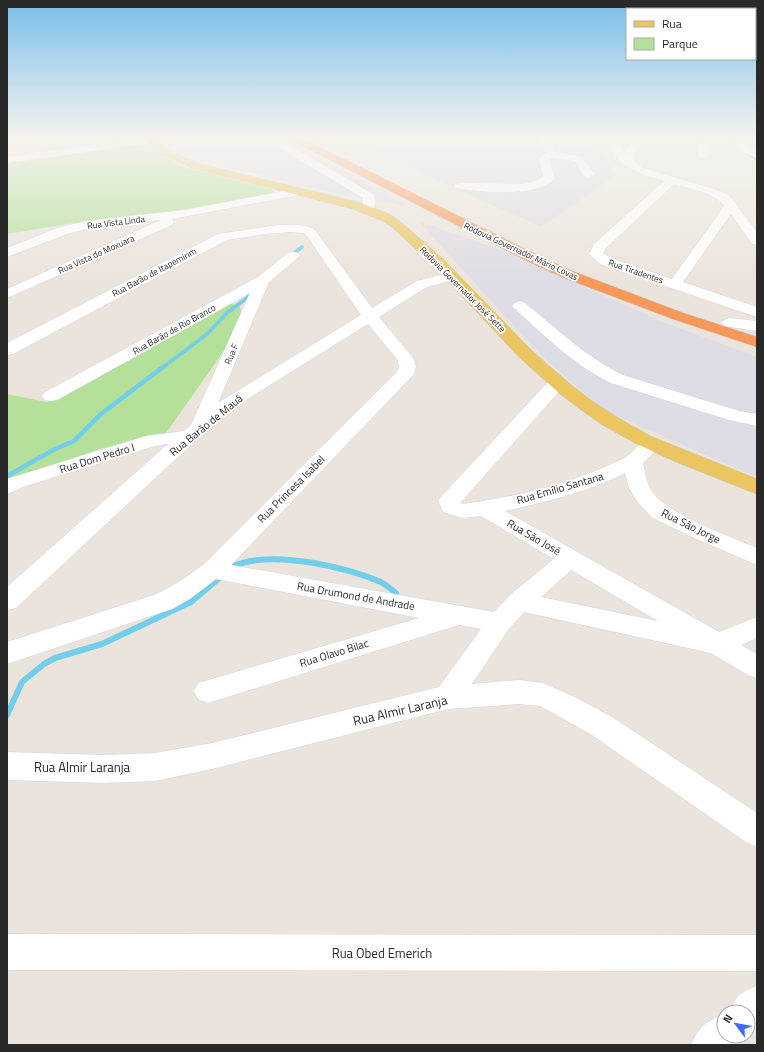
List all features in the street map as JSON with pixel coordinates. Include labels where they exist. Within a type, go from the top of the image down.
[{"type":"highway","name":"Rodovia Governador Mário Covas","points":[[393,187],[526,255],[567,274],[672,314],[757,342]]},
{"type":"highway","name":"Rodovia Governador Mário Covas","points":[[411,187],[533,248],[581,268],[672,303],[757,330]]},
{"type":"main road","name":"Rodovia Governador José Sette","points":[[280,187],[339,201],[387,218],[397,225],[452,276],[468,295],[558,383],[608,420],[652,444],[757,487]]},
{"type":"street","points":[[351,187],[369,198],[368,210]]},
{"type":"street","name":"Rua Tiradentes","points":[[664,187],[599,247],[596,254],[605,261],[757,312]]},
{"type":"street","points":[[695,187],[718,194],[731,205],[757,241]]},
{"type":"street","name":"Rua Vista Linda","points":[[7,253],[62,231],[81,226],[185,214],[300,192]]},
{"type":"street","points":[[675,284],[731,205]]},
{"type":"street","name":"Rua Vista do Moxuara","points":[[7,294],[185,214]]},
{"type":"street","name":"Rua Barão de Itapemirim","points":[[7,350],[223,237],[242,233],[290,229],[302,229],[311,233]]},
{"type":"street","name":"Rua Princesa Isabel","points":[[7,653],[163,602],[183,593],[212,570],[405,374],[408,368],[405,358],[370,317],[311,233]]},
{"type":"street","name":"Rua Barão de Rio Branco","points":[[51,396],[263,280],[293,256]]},
{"type":"street","name":"Rua Barão de Mauá","points":[[7,601],[194,432],[240,396],[422,284],[452,276]]},
{"type":"street","name":"Rua F","points":[[194,432],[263,280]]},
{"type":"street","points":[[520,306],[588,365],[601,373],[617,380],[736,416],[757,420]]},
{"type":"street","points":[[730,322],[757,326]]},
{"type":"street","points":[[484,508],[462,511],[457,510],[451,507],[449,500],[558,383]]},
{"type":"street","name":"Rua Dom Pedro I","points":[[7,487],[20,481],[153,440],[194,432]]},
{"type":"street","points":[[633,461],[652,444]]},
{"type":"street","name":"Rua Emílio Santana","points":[[484,508],[589,481],[614,472],[633,461]]},
{"type":"street","name":"Rua São Jorge","points":[[633,461],[636,479],[641,492],[649,503],[662,513],[682,524],[757,557]]},
{"type":"street","name":"Rua São José","points":[[484,508],[757,667]]},
{"type":"street","points":[[448,697],[499,623],[519,602],[570,558]]},
{"type":"street","name":"Rua Drumond de Andrade","points":[[212,570],[499,623]]},
{"type":"street","points":[[519,602],[718,644],[757,627]]},
{"type":"street","name":"Rua Olavo Bilac","points":[[208,691],[461,615]]},
{"type":"street","name":"Rua Almir Laranja","points":[[7,766],[104,769],[155,767],[212,756],[448,697],[520,692],[543,695],[567,706],[602,726],[757,831]]},
{"type":"street","name":"Rua Obed Emerich","points":[[7,952],[757,953]]},
{"type":"shaded area","points":[[310,187],[372,187],[406,205],[342,195]]},
{"type":"shaded area","points":[[453,187],[599,187],[541,227]]},
{"type":"shaded area","points":[[418,221],[499,249],[663,322],[757,357],[757,477],[603,410],[543,357]]},
{"type":"green space","points":[[7,187],[264,187],[272,189],[274,192],[269,195],[156,214],[67,224],[7,234]]},
{"type":"green space","points":[[225,303],[239,305],[245,321],[166,433],[99,449],[7,482],[7,394],[47,402]]},
{"type":"waterway","points":[[290,256],[302,247]]},
{"type":"waterway","points":[[162,368],[207,334],[228,312],[247,298],[251,292]]},
{"type":"waterway","points":[[7,476],[55,449],[74,441],[101,414],[163,367]]},
{"type":"waterway","points":[[229,570],[236,565],[257,560],[293,560],[331,566],[366,576],[381,582],[396,593]]},
{"type":"waterway","points":[[7,715],[22,682],[44,664],[55,658],[102,644],[191,602],[223,575]]}]
